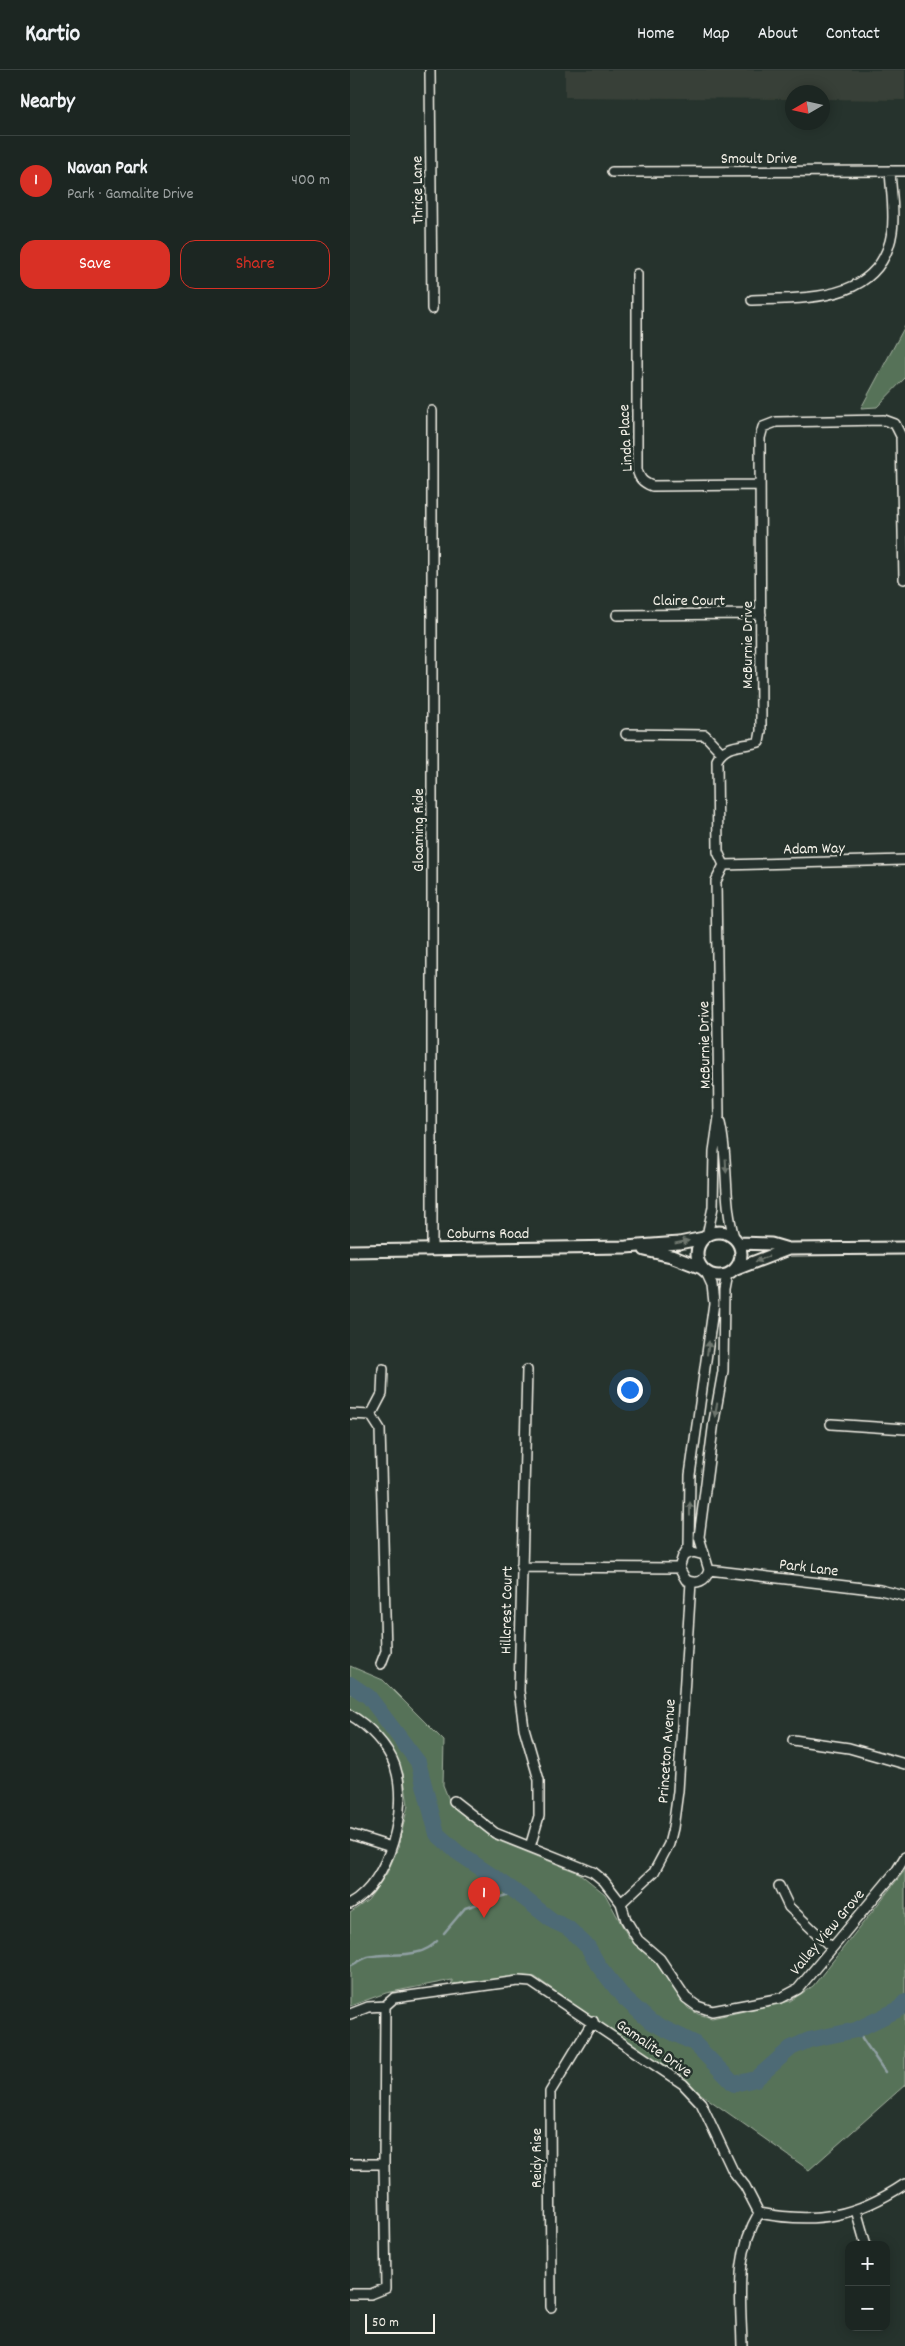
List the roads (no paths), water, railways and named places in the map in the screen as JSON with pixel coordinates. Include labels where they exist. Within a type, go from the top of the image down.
[{"type":"street","name":"Thrice Lane","points":[[430,70],[432,309]]},
{"type":"street","points":[[752,300],[820,297],[845,290],[866,278],[880,264],[888,250],[892,230],[890,171]]},
{"type":"street","name":"Smoult Drive","points":[[612,172],[905,171]]},
{"type":"street","name":"Linda Place","points":[[637,274],[637,469],[639,478],[645,484],[652,486],[760,485]]},
{"type":"street","name":"Gloaming Ride","points":[[432,411],[432,1248]]},
{"type":"street","name":"McBurnie Drive","points":[[721,752],[733,746],[759,742],[761,731],[760,438],[763,427],[776,422],[884,420],[895,424],[901,436],[904,579]]},
{"type":"street","name":"Claire Court","points":[[616,615],[761,614]]},
{"type":"street","points":[[626,734],[705,735],[721,752],[716,760],[718,852],[724,865]]},
{"type":"street","name":"Adam Way","points":[[724,865],[905,860]]},
{"type":"street","name":"McBurnie Drive","points":[[705,1237],[713,1208],[714,1151],[719,1118],[716,880],[724,865]]},
{"type":"street","name":"McBurnie Drive","points":[[719,1118],[725,1145],[729,1222],[736,1240]]},
{"type":"street","points":[[736,1240],[741,1257],[731,1272],[724,1290],[723,1371],[714,1421],[699,1538],[704,1555],[710,1564],[710,1570],[702,1580],[691,1582],[682,1577],[679,1568],[689,1546],[690,1475],[714,1303],[712,1285],[697,1256],[705,1237],[720,1232],[736,1240],[771,1244],[788,1249],[905,1248]]},
{"type":"street","name":"Coburns Road","points":[[350,1252],[432,1248],[626,1247],[679,1243],[705,1237]]},
{"type":"street","name":"Coburns Road","points":[[626,1247],[663,1253],[704,1270]]},
{"type":"street","points":[[704,1270],[716,1276],[731,1272],[788,1249]]},
{"type":"street","points":[[371,1415],[382,1394],[383,1369]]},
{"type":"street","name":"Hillcrest Court","points":[[527,1370],[519,1690],[524,1728],[539,1780],[540,1798],[539,1816],[530,1847]]},
{"type":"street","points":[[350,1414],[371,1415]]},
{"type":"street","points":[[371,1415],[380,1429],[386,1651],[381,1664]]},
{"type":"street","points":[[831,1424],[905,1429]]},
{"type":"street","points":[[683,1556],[693,1552],[704,1555]]},
{"type":"street","points":[[521,1567],[679,1568]]},
{"type":"street","name":"Park Lane","points":[[710,1570],[880,1590],[905,1596]]},
{"type":"street","name":"Princeton Avenue","points":[[621,1903],[654,1872],[669,1844],[673,1828],[678,1791],[691,1582]]},
{"type":"street","points":[[350,1715],[363,1723],[379,1741],[395,1765],[400,1792],[398,1817],[391,1847],[385,1862],[372,1883],[350,1904]]},
{"type":"street","points":[[794,1740],[849,1748],[905,1764]]},
{"type":"street","name":"Valley View Grove","points":[[454,1801],[495,1833],[593,1872],[604,1881],[621,1903],[626,1920],[638,1940],[660,1959],[686,1998],[697,2006],[712,2011],[781,1998],[798,1989],[897,1870],[905,1856]]},
{"type":"street","points":[[350,1834],[391,1847]]},
{"type":"street","points":[[779,1886],[789,1907],[832,1948]]},
{"type":"street","name":"Gamalite Drive","points":[[350,2014],[368,2006],[385,2006],[394,1998],[531,1982],[593,2021],[684,2084],[701,2103],[733,2171],[745,2186],[759,2213]]},
{"type":"street","points":[[350,2294],[371,2294],[386,2288],[384,2164],[385,2006]]},
{"type":"street","name":"Reidy Rise","points":[[550,2307],[550,2092],[593,2021]]},
{"type":"street","points":[[350,2164],[384,2164]]},
{"type":"street","points":[[742,2346],[741,2258],[745,2241],[759,2213],[789,2218],[816,2218],[856,2210],[880,2200],[905,2184]]},
{"type":"street","points":[[856,2210],[865,2241]]},
{"type":"waterway","points":[[350,1684],[369,1697],[418,1762],[437,1834],[457,1852],[516,1892],[553,1921],[568,1928],[588,1947],[598,1965],[624,1998],[651,2022],[694,2043],[734,2084],[756,2079],[791,2048],[809,2040],[856,2030],[899,2009],[905,2002]]},
{"type":"waterway","points":[[444,1933],[465,1908],[516,1892]]},
{"type":"waterway","points":[[350,1966],[368,1957],[422,1951],[437,1941]]},
{"type":"waterway","points":[[860,2028],[862,2038],[885,2072]]},
{"type":"place","name":"Navan Park","points":[[484,1918]]}]
